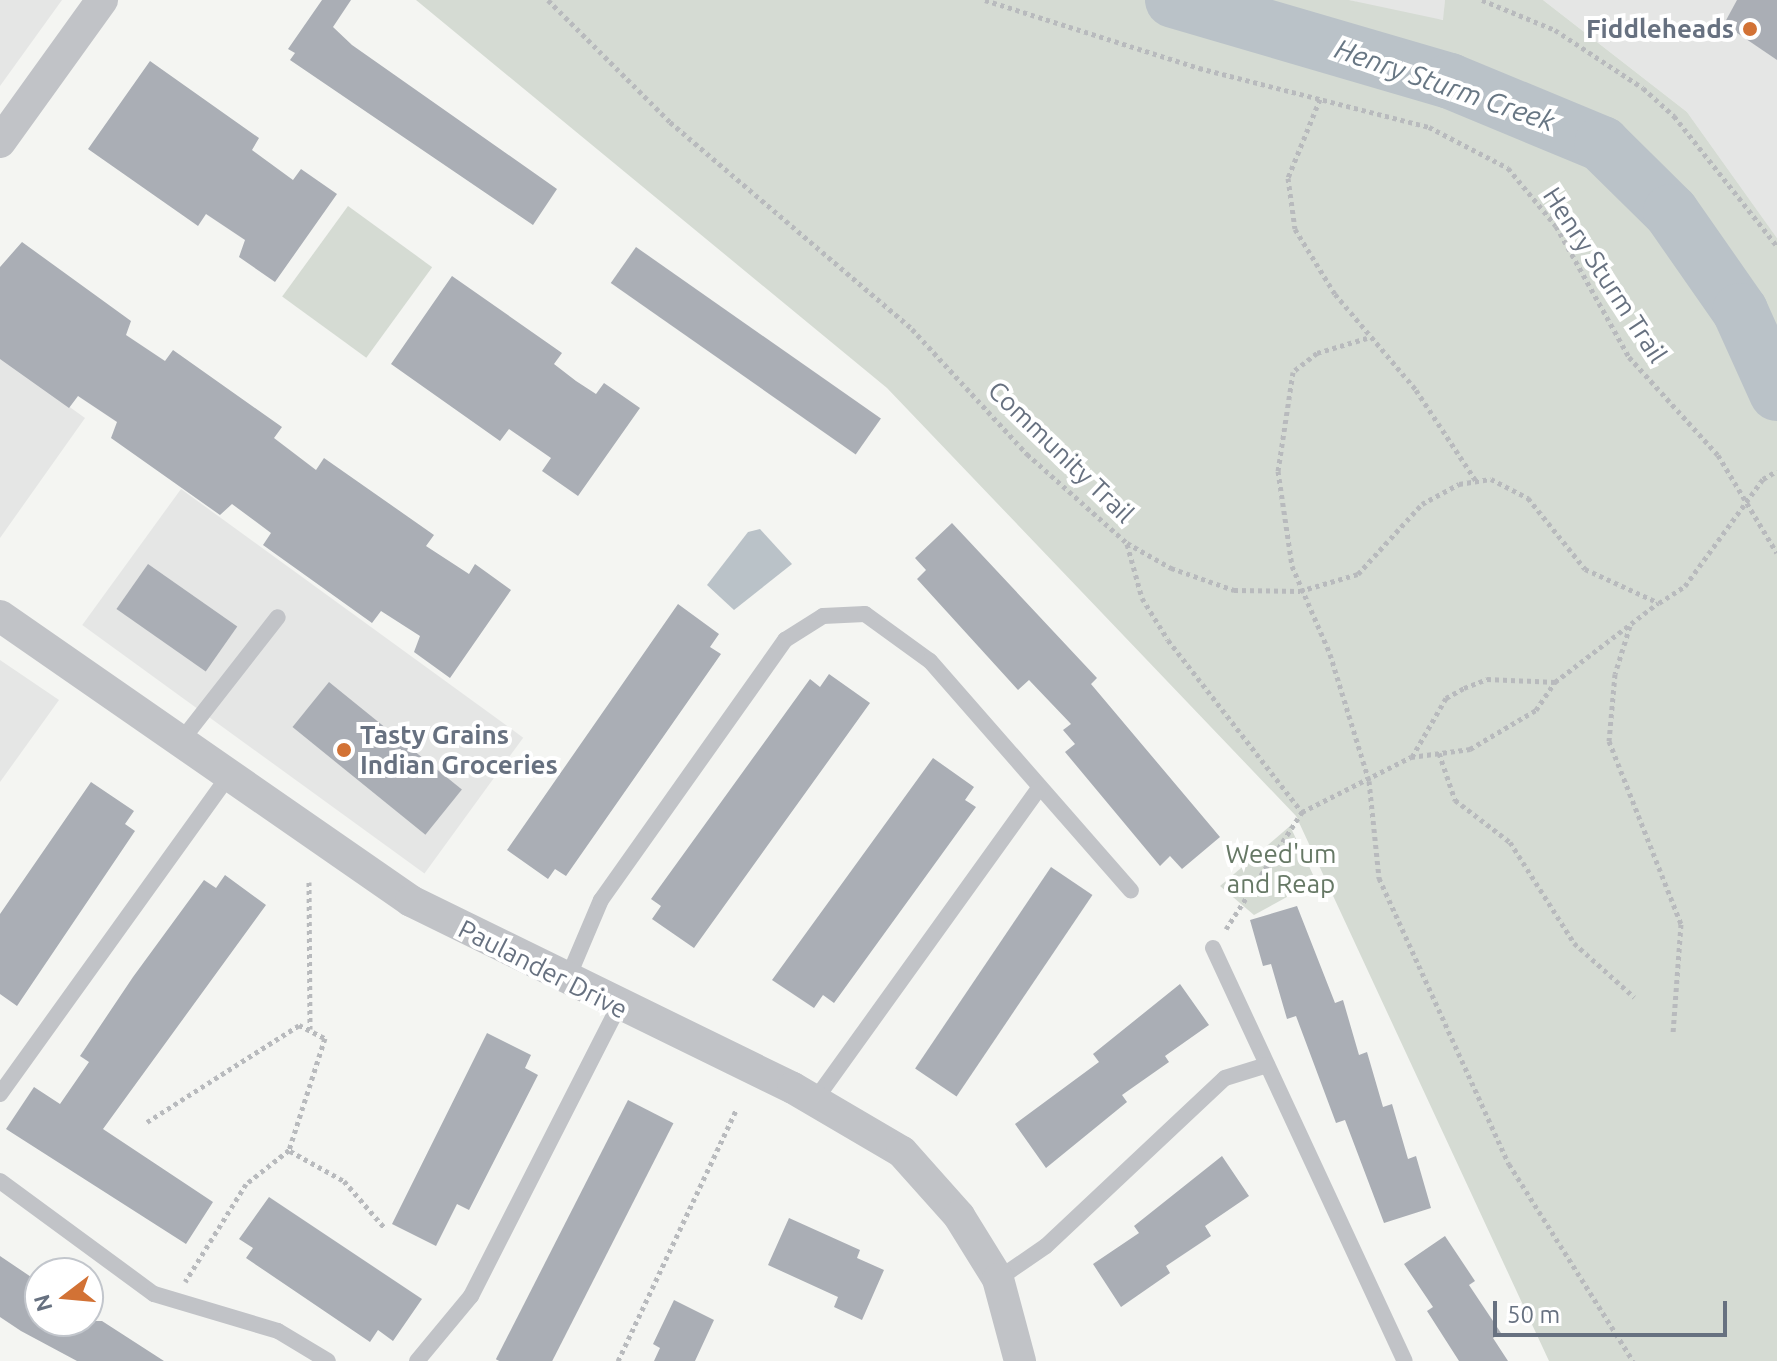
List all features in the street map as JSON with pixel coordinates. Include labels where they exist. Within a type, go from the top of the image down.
[{"type":"street","points":[[0,142],[102,0]]},
{"type":"street","name":"Paulander Drive","points":[[0,616],[411,901],[566,982],[815,1100],[902,1152],[959,1216],[998,1279],[1020,1361]]},
{"type":"lane","points":[[566,982],[601,900],[785,640],[823,616],[865,614],[930,661],[1038,790],[1131,891]]},
{"type":"lane","points":[[181,741],[278,617]]},
{"type":"lane","points":[[0,1094],[229,775]]},
{"type":"lane","points":[[815,1100],[1038,790]]},
{"type":"lane","points":[[1213,948],[1405,1361]]},
{"type":"lane","points":[[417,1361],[471,1296],[618,1007]]},
{"type":"lane","points":[[998,1279],[1046,1246],[1225,1078],[1267,1065]]},
{"type":"lane","points":[[0,1181],[154,1294],[278,1331],[328,1361]]},
{"type":"path","name":"Community Trail","points":[[548,0],[670,122],[912,329],[1027,454],[1127,543],[1234,590],[1300,591],[1358,574],[1422,504],[1476,481]]},
{"type":"path","name":"Henry Sturm Trail","points":[[985,0],[1320,99],[1429,127],[1508,168],[1556,226],[1629,357],[1718,455],[1777,553]]},
{"type":"path","points":[[1482,0],[1555,30],[1643,88],[1674,116],[1777,246]]},
{"type":"path","points":[[1320,99],[1288,178],[1295,229],[1367,338],[1416,390],[1476,481],[1491,479],[1528,498],[1585,569],[1659,603]]},
{"type":"path","points":[[1367,338],[1317,353],[1293,372],[1278,471],[1300,591],[1330,654],[1369,781],[1379,878],[1427,989],[1509,1164],[1633,1361]]},
{"type":"path","points":[[1213,948],[1302,812],[1369,781],[1411,757],[1470,749],[1536,710],[1555,682],[1685,586],[1747,500],[1777,471]]},
{"type":"path","points":[[1127,543],[1142,598],[1168,640],[1302,812]]},
{"type":"path","points":[[1630,625],[1615,674],[1609,741],[1681,924],[1673,1032]]},
{"type":"path","points":[[1411,757],[1446,698],[1464,688],[1487,679],[1555,682]]},
{"type":"path","points":[[1439,753],[1455,800],[1510,842],[1574,943],[1634,997]]},
{"type":"path","points":[[309,882],[310,1029]]},
{"type":"path","points":[[147,1122],[299,1025],[325,1038],[289,1150],[246,1184],[174,1300]]},
{"type":"path","points":[[618,1361],[736,1110]]},
{"type":"path","points":[[289,1150],[344,1181],[384,1227]]},
{"type":"shaded area","points":[[0,0],[62,0],[0,86]]},
{"type":"shaded area","points":[[1349,0],[1445,0],[1444,20],[1411,17]]},
{"type":"shaded area","points":[[1543,0],[1777,0],[1777,238],[1687,112]]},
{"type":"shaded area","points":[[0,357],[85,418],[0,538]]},
{"type":"shaded area","points":[[181,489],[523,738],[424,874],[82,625]]},
{"type":"shaded area","points":[[760,529],[792,564],[734,610],[707,585],[748,532]]},
{"type":"shaded area","points":[[0,660],[59,700],[0,782]]},
{"type":"green space","points":[[416,0],[1349,0],[1443,20],[1445,0],[1543,0],[1687,112],[1777,238],[1777,1361],[1549,1361],[1296,816],[887,388]]},
{"type":"green space","points":[[348,206],[432,267],[366,358],[282,297]]},
{"type":"green space","name":"Weed'um and Reap","points":[[1290,826],[1316,881],[1254,915],[1220,886]]},
{"type":"building","points":[[322,0],[351,0],[333,27],[352,45],[557,189],[533,225],[290,60],[295,53],[288,49]]},
{"type":"building","name":"Fiddleheads","points":[[1737,0],[1777,0],[1777,60],[1724,24]]},
{"type":"building","points":[[150,61],[259,138],[252,150],[293,180],[301,169],[337,194],[275,282],[239,257],[245,240],[206,214],[198,226],[88,149]]},
{"type":"building","points":[[22,242],[131,321],[126,335],[165,361],[173,350],[282,427],[274,438],[316,470],[324,458],[434,535],[426,546],[469,574],[475,564],[511,590],[450,678],[414,652],[420,636],[381,611],[372,623],[263,545],[271,533],[232,504],[220,515],[111,438],[117,422],[78,396],[69,408],[0,359],[0,267]]},
{"type":"building","points":[[636,247],[881,418],[856,455],[611,283]]},
{"type":"building","points":[[452,276],[562,353],[554,364],[576,381],[596,394],[604,383],[640,408],[578,496],[542,471],[551,458],[509,429],[500,441],[391,364]]},
{"type":"building","points":[[952,523],[1097,678],[1091,684],[1220,837],[1182,869],[1170,856],[1160,866],[1065,752],[1075,744],[1063,730],[1071,724],[1029,680],[1018,690],[917,579],[926,570],[915,558]]},
{"type":"building","points":[[148,564],[237,627],[206,672],[116,609]]},
{"type":"building","points":[[678,604],[719,634],[710,647],[721,654],[566,876],[555,869],[548,879],[507,850]]},
{"type":"building","points":[[829,674],[870,703],[694,948],[652,919],[661,906],[651,899],[810,679],[820,687]]},
{"type":"building","points":[[329,682],[462,790],[425,835],[292,727]]},
{"type":"building","points":[[933,758],[974,787],[965,800],[976,807],[834,1003],[823,995],[814,1008],[772,980]]},
{"type":"building","points":[[91,782],[134,811],[125,824],[135,831],[17,1006],[0,994],[0,914]]},
{"type":"building","points":[[1051,867],[1092,895],[957,1096],[915,1068]]},
{"type":"building","points":[[225,875],[266,905],[103,1129],[213,1202],[186,1244],[6,1129],[34,1087],[60,1104],[89,1062],[80,1056],[133,977],[204,880],[216,888]]},
{"type":"building","points":[[1297,906],[1335,1003],[1343,1000],[1359,1055],[1367,1052],[1383,1107],[1392,1104],[1408,1159],[1416,1156],[1431,1208],[1384,1223],[1345,1120],[1336,1123],[1296,1016],[1287,1019],[1271,964],[1263,966],[1250,920]]},
{"type":"building","points":[[1180,984],[1209,1025],[1165,1056],[1169,1062],[1122,1095],[1127,1102],[1046,1168],[1015,1124],[1099,1062],[1093,1054]]},
{"type":"building","points":[[487,1033],[531,1055],[525,1068],[538,1075],[469,1210],[457,1204],[436,1246],[392,1224]]},
{"type":"building","points":[[628,1100],[673,1123],[552,1361],[496,1359]]},
{"type":"building","points":[[1222,1156],[1249,1196],[1205,1226],[1211,1236],[1166,1266],[1170,1273],[1121,1307],[1093,1264],[1139,1233],[1134,1226]]},
{"type":"building","points":[[269,1197],[422,1299],[393,1341],[378,1330],[370,1342],[246,1258],[253,1248],[239,1239]]},
{"type":"building","points":[[789,1218],[860,1250],[857,1258],[884,1270],[862,1320],[834,1307],[838,1297],[768,1265]]},
{"type":"building","points":[[1445,1236],[1475,1281],[1469,1285],[1501,1333],[1493,1338],[1508,1361],[1459,1361],[1427,1311],[1433,1307],[1404,1264]]},
{"type":"building","points":[[0,1256],[24,1272],[24,1333],[0,1317]]},
{"type":"building","points":[[674,1300],[714,1320],[695,1361],[654,1361],[660,1348],[653,1344]]},
{"type":"building","points":[[104,1322],[164,1361],[77,1361],[32,1337],[104,1337]]},
{"type":"waterway","name":"Henry Sturm Creek","points":[[1173,0],[1450,81],[1602,144],[1671,212],[1740,311],[1777,393]]},
{"type":"place","name":"Fiddleheads","points":[[1750,29]]},
{"type":"place","name":"Tasty Grains Indian Groceries","points":[[344,750]]}]
